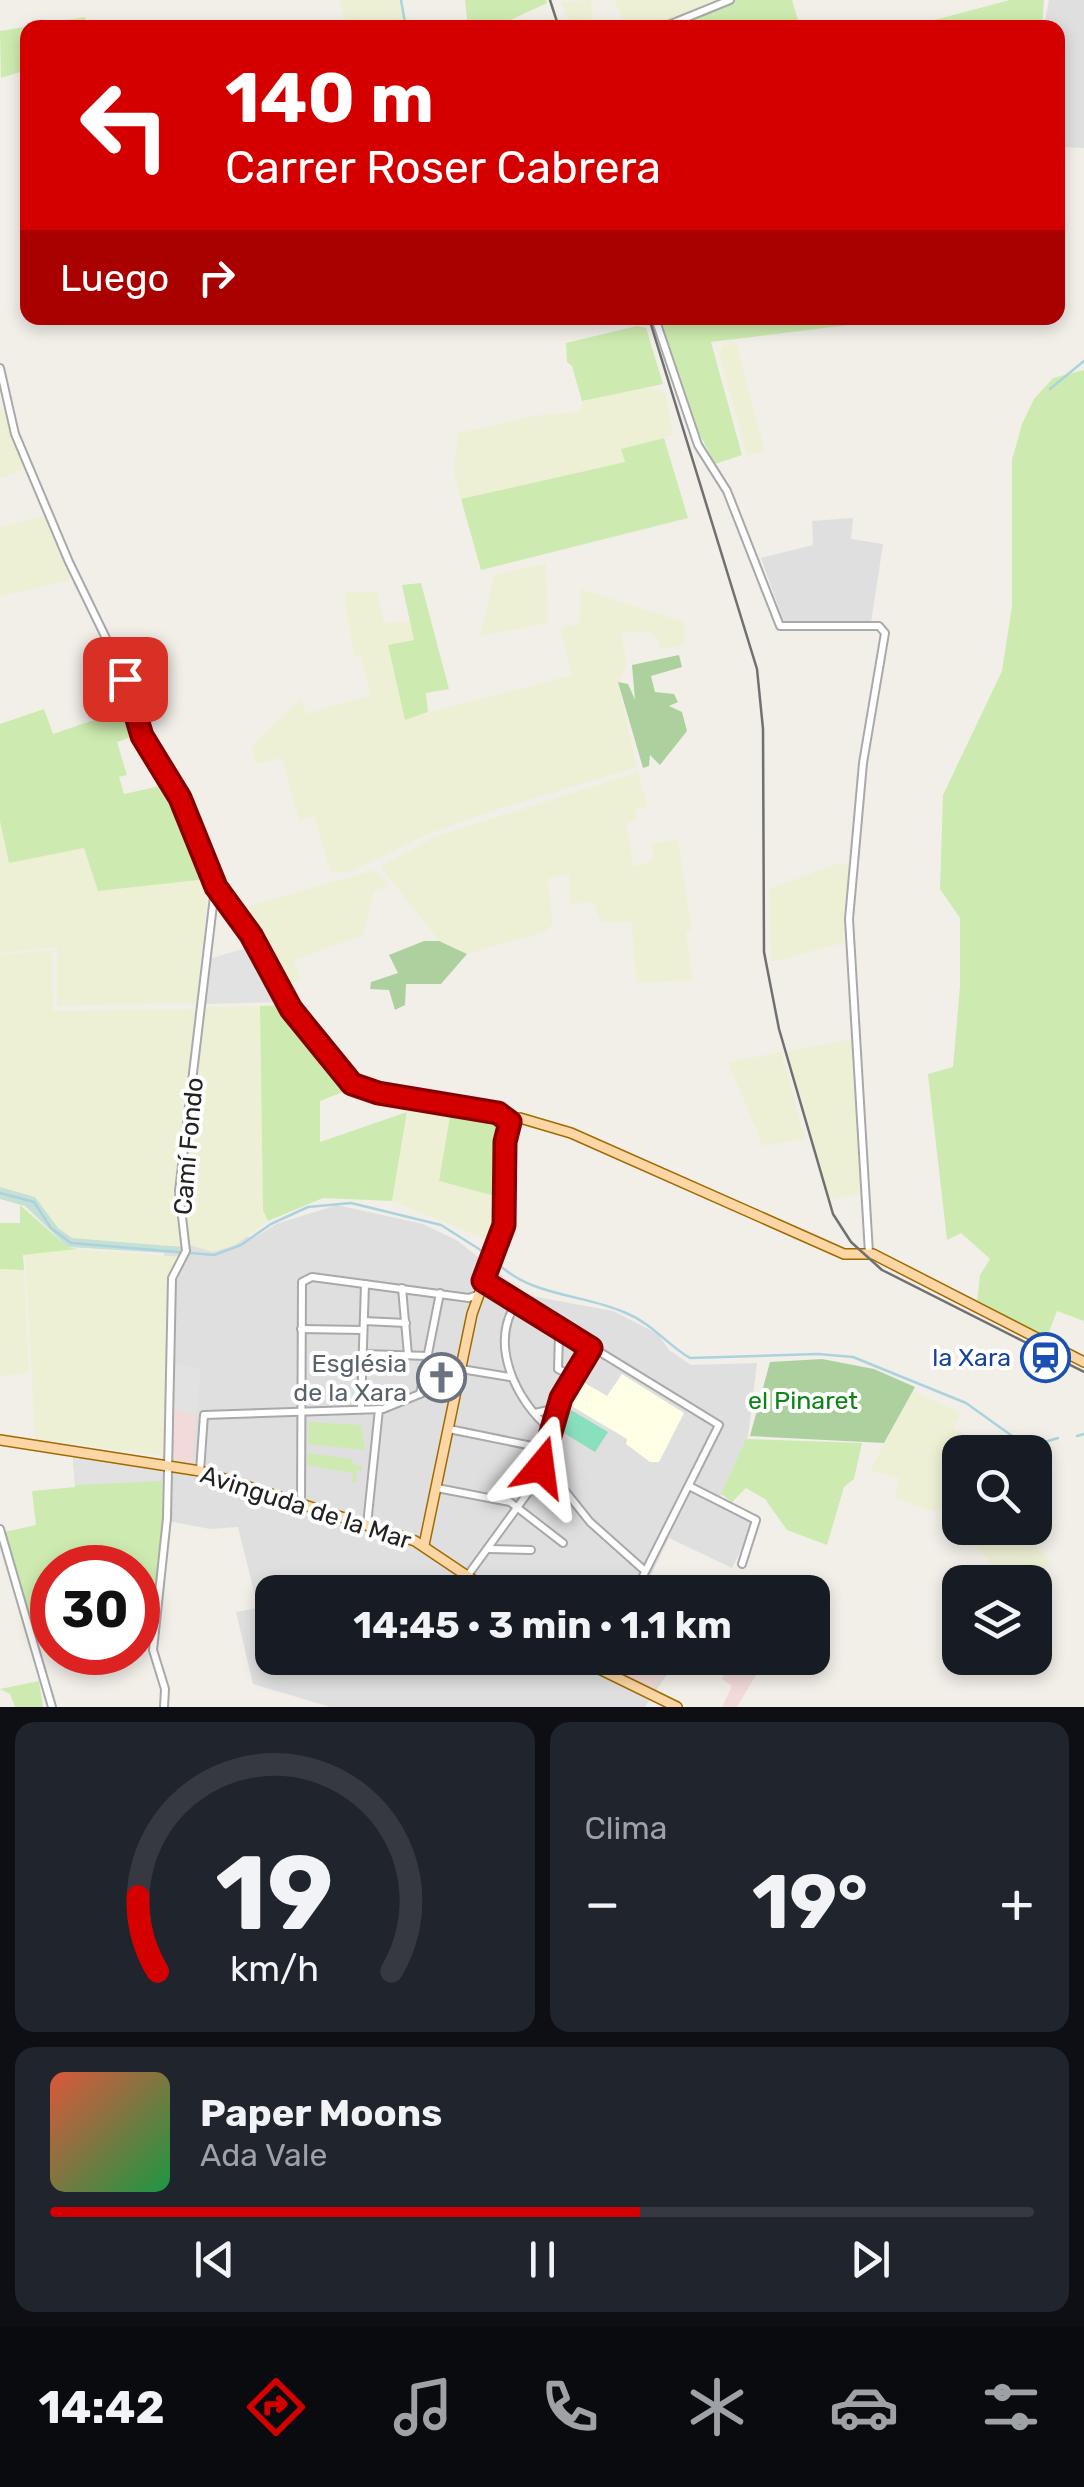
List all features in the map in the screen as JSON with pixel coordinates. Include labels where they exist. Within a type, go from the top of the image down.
[{"type":"main road","points":[[424,1545],[474,1300],[506,1208],[505,1142],[510,1122],[526,1118],[553,1126],[844,1254],[868,1253],[1084,1362]]},
{"type":"main road","name":"Avinguda de la Mar","points":[[0,1440],[168,1463],[200,1471],[424,1545],[468,1575]]},
{"type":"main road","points":[[610,1675],[677,1707]]},
{"type":"street","points":[[681,20],[730,0]]},
{"type":"street","points":[[657,325],[698,445],[727,491],[780,626],[879,626],[885,633],[863,762],[849,919],[868,1253]]},
{"type":"street","points":[[0,368],[16,434],[120,665],[142,736],[180,798],[216,887],[251,935],[291,1009],[352,1084],[378,1093],[498,1113],[510,1122]]},
{"type":"street","name":"Camí Fondo","points":[[164,1707],[165,1689],[153,1650],[164,1550],[172,1278],[186,1251],[179,1191],[216,887]]},
{"type":"street","points":[[301,1503],[300,1288],[306,1279],[474,1300]]},
{"type":"street","points":[[483,1281],[719,1425],[644,1575]]},
{"type":"street","points":[[361,1407],[365,1284]]},
{"type":"street","points":[[402,1288],[408,1355]]},
{"type":"street","points":[[420,1394],[440,1293]]},
{"type":"street","points":[[516,1302],[508,1322],[506,1357],[534,1413],[551,1430]]},
{"type":"street","points":[[301,1329],[406,1323]]},
{"type":"street","points":[[560,1334],[582,1348],[570,1375],[558,1368],[560,1334]]},
{"type":"street","points":[[468,1575],[552,1466],[546,1462],[547,1449],[557,1408],[591,1348]]},
{"type":"street","points":[[363,1354],[429,1356]]},
{"type":"street","points":[[460,1368],[510,1377]]},
{"type":"street","points":[[200,1471],[204,1414],[379,1409],[420,1394],[455,1397]]},
{"type":"street","points":[[534,1413],[557,1408]]},
{"type":"street","points":[[368,1525],[379,1409]]},
{"type":"street","points":[[449,1430],[547,1449]]},
{"type":"street","points":[[546,1472],[590,1522],[646,1571]]},
{"type":"street","points":[[689,1486],[756,1520],[742,1564]]},
{"type":"street","points":[[437,1488],[510,1502],[564,1542]]},
{"type":"street","points":[[0,1529],[52,1707]]},
{"type":"street","points":[[487,1549],[531,1550]]},
{"type":"shaded area","points":[[339,0],[400,0],[404,20],[346,20]]},
{"type":"shaded area","points":[[591,0],[592,20],[567,20],[561,2]]},
{"type":"shaded area","points":[[614,0],[722,0],[672,20],[623,20]]},
{"type":"shaded area","points":[[1049,0],[1084,0],[1084,148],[1065,147],[1065,20],[1045,20]]},
{"type":"shaded area","points":[[736,343],[765,452],[747,455],[719,353],[723,345]]},
{"type":"shaded area","points":[[644,387],[665,392],[673,435],[621,449],[626,462],[461,499],[453,469],[459,433],[539,415],[581,412],[582,401]]},
{"type":"shaded area","points":[[6,407],[26,468],[0,479],[0,409]]},
{"type":"shaded area","points":[[46,516],[72,574],[68,581],[0,596],[0,527]]},
{"type":"shaded area","points":[[853,518],[851,539],[883,544],[871,623],[785,626],[761,558],[813,545],[812,521]]},
{"type":"shaded area","points":[[546,564],[548,623],[480,636],[494,575]]},
{"type":"shaded area","points":[[580,589],[684,622],[685,645],[661,650],[657,637],[649,632],[621,633],[627,664],[618,683],[637,767],[489,812],[426,835],[350,872],[331,873],[314,816],[299,820],[282,758],[255,764],[252,746],[300,699],[307,714],[371,695],[360,655],[354,657],[344,593],[377,591],[384,623],[410,621],[414,640],[388,645],[405,719],[572,675],[560,628],[580,623]]},
{"type":"shaded area","points":[[638,772],[648,806],[635,810],[636,819],[626,824],[634,867],[653,860],[653,844],[678,839],[692,930],[686,932],[693,980],[637,983],[631,922],[601,922],[593,902],[570,904],[569,874],[547,879],[553,924],[544,932],[467,954],[439,941],[380,866],[435,837]]},
{"type":"shaded area","points":[[0,821],[65,852],[84,848],[99,891],[208,879],[199,1003],[57,1006],[57,947],[0,953]]},
{"type":"shaded area","points":[[841,862],[848,865],[847,942],[771,962],[769,889]]},
{"type":"shaded area","points":[[375,870],[390,886],[374,891],[363,935],[294,960],[300,980],[282,987],[237,909]]},
{"type":"shaded area","points":[[253,946],[282,1002],[205,1004],[209,959]]},
{"type":"shaded area","points":[[52,950],[53,1011],[199,1009],[176,1191],[182,1247],[72,1238],[58,1228],[35,1197],[0,1187],[0,955]]},
{"type":"shaded area","points":[[260,1006],[263,1210],[268,1221],[235,1245],[213,1252],[190,1245],[182,1197],[205,1007]]},
{"type":"shaded area","points":[[853,1039],[863,1194],[829,1199],[787,1051]]},
{"type":"shaded area","points":[[781,1052],[805,1138],[763,1146],[728,1062]]},
{"type":"shaded area","points":[[410,1102],[451,1110],[439,1181],[502,1198],[493,1242],[392,1201]]},
{"type":"shaded area","points":[[0,1187],[35,1197],[58,1228],[72,1238],[182,1247],[183,1254],[68,1247],[25,1206],[0,1199]]},
{"type":"shaded area","points":[[337,1205],[423,1224],[458,1241],[526,1295],[613,1311],[658,1334],[669,1350],[691,1365],[757,1363],[748,1436],[718,1501],[755,1522],[732,1568],[669,1538],[651,1575],[255,1575],[255,1596],[238,1527],[210,1529],[162,1520],[164,1232],[256,1237],[276,1224]]},
{"type":"shaded area","points":[[77,1249],[181,1257],[171,1270],[164,1456],[35,1439],[25,1255]]},
{"type":"shaded area","points":[[0,1269],[24,1270],[29,1373],[0,1376]]},
{"type":"shaded area","points":[[174,1363],[200,1369],[192,1463],[171,1458]]},
{"type":"shaded area","points":[[174,1363],[200,1369],[197,1416],[173,1409]]},
{"type":"shaded area","points":[[622,1374],[684,1413],[659,1462],[650,1462],[626,1444],[627,1439],[563,1401],[578,1379],[607,1396]]},
{"type":"shaded area","points":[[913,1391],[961,1413],[953,1429],[968,1435],[942,1435],[942,1511],[930,1511],[894,1497],[900,1479],[870,1470]]},
{"type":"shaded area","points":[[73,1457],[162,1467],[162,1481],[75,1485]]},
{"type":"shaded area","points":[[974,1545],[1034,1545],[1052,1561],[1047,1565],[993,1565]]},
{"type":"shaded area","points":[[255,1609],[255,1675],[667,1675],[645,1707],[330,1707],[253,1684],[236,1612]]},
{"type":"shaded area","points":[[626,1675],[662,1675],[653,1688]]},
{"type":"shaded area","points":[[724,1675],[756,1675],[737,1707],[722,1707],[732,1686],[722,1679]]},
{"type":"green space","points":[[465,0],[547,3],[510,20],[467,20]]},
{"type":"green space","points":[[735,0],[792,0],[798,20],[688,20]]},
{"type":"green space","points":[[1010,0],[1044,0],[1043,20],[934,20]]},
{"type":"green space","points":[[20,28],[20,72],[1,78],[0,31]]},
{"type":"green space","points":[[662,325],[849,325],[711,342],[742,455],[715,464],[695,425]]},
{"type":"green space","points":[[637,326],[646,328],[663,384],[582,401],[572,366],[567,362],[566,343]]},
{"type":"green space","points":[[1084,370],[1084,1321],[1057,1311],[1047,1337],[977,1303],[980,1275],[990,1259],[961,1233],[947,1240],[928,1074],[953,1067],[960,986],[960,918],[940,889],[943,795],[1002,671],[1012,606],[1012,460],[1034,399],[1053,378]]},
{"type":"green space","points":[[664,438],[688,518],[481,570],[461,499],[625,462],[621,449]]},
{"type":"green space","points":[[421,583],[449,689],[426,693],[428,712],[405,720],[388,645],[414,640],[402,585]]},
{"type":"green space","points":[[679,655],[682,667],[651,676],[655,692],[674,694],[678,702],[669,706],[682,712],[687,731],[660,765],[650,755],[649,766],[643,768],[618,682],[628,684],[635,700],[632,665]]},
{"type":"green space","points":[[129,708],[139,734],[117,742],[127,775],[119,777],[124,794],[169,784],[208,879],[98,891],[84,848],[9,863],[0,821],[0,724],[44,709],[53,734]]},
{"type":"green space","points":[[424,941],[439,941],[467,954],[441,984],[406,984],[405,1005],[395,1010],[389,990],[370,989],[371,982],[398,973],[389,955]]},
{"type":"green space","points":[[285,1005],[353,1088],[320,1101],[320,1142],[407,1112],[392,1201],[323,1198],[268,1221],[263,1210],[260,1006]]},
{"type":"green space","points":[[451,1110],[484,1114],[500,1124],[502,1198],[439,1181]]},
{"type":"green space","points":[[20,1205],[68,1247],[77,1249],[23,1255],[24,1270],[0,1269],[0,1223],[20,1223]]},
{"type":"green space","name":"el Pinaret","points":[[822,1359],[874,1369],[915,1387],[884,1443],[750,1436],[770,1362]]},
{"type":"green space","points":[[571,1410],[608,1432],[595,1452],[559,1430]]},
{"type":"green space","points":[[309,1422],[361,1425],[365,1450],[308,1444]]},
{"type":"green space","points":[[746,1439],[862,1443],[854,1479],[844,1487],[827,1545],[787,1530],[765,1499],[746,1488],[732,1502],[721,1494]]},
{"type":"green space","points":[[308,1453],[351,1459],[354,1465],[362,1466],[362,1471],[356,1471],[357,1482],[352,1482],[353,1473],[307,1465]]},
{"type":"green space","points":[[73,1457],[162,1467],[160,1554],[160,1545],[30,1545],[30,1619],[4,1532],[36,1525],[32,1491],[75,1487]]},
{"type":"green space","points":[[39,1681],[43,1707],[15,1707],[10,1694],[0,1689]]},
{"type":"waterway","points":[[401,0],[405,20]]},
{"type":"waterway","points":[[1050,389],[1084,361]]},
{"type":"waterway","points":[[0,1193],[34,1202],[51,1228],[71,1243],[214,1255],[241,1245],[271,1224],[308,1207],[351,1203],[441,1225],[490,1256]]},
{"type":"waterway","points":[[496,1262],[510,1274],[542,1289],[636,1318],[690,1358],[818,1354],[853,1357],[966,1403],[1015,1438],[1035,1445],[1058,1438]]},
{"type":"waterway","points":[[1077,1436],[1084,1434]]},
{"type":"tram line","points":[[550,0],[556,20]]},
{"type":"tram line","points":[[651,325],[757,669],[763,729],[764,952],[779,1029],[833,1214],[851,1242],[882,1270],[1084,1372]]},
{"type":"place","name":"la Xara","points":[[1046,1357]]},
{"type":"place","name":"Església de la Xara","points":[[442,1377]]},
{"type":"route","points":[[125,679],[142,736],[180,798],[216,887],[251,935],[291,1009],[352,1084],[378,1093],[498,1113],[510,1122],[505,1142],[504,1225],[483,1281],[591,1348],[561,1398],[546,1462],[541,1467]]}]
